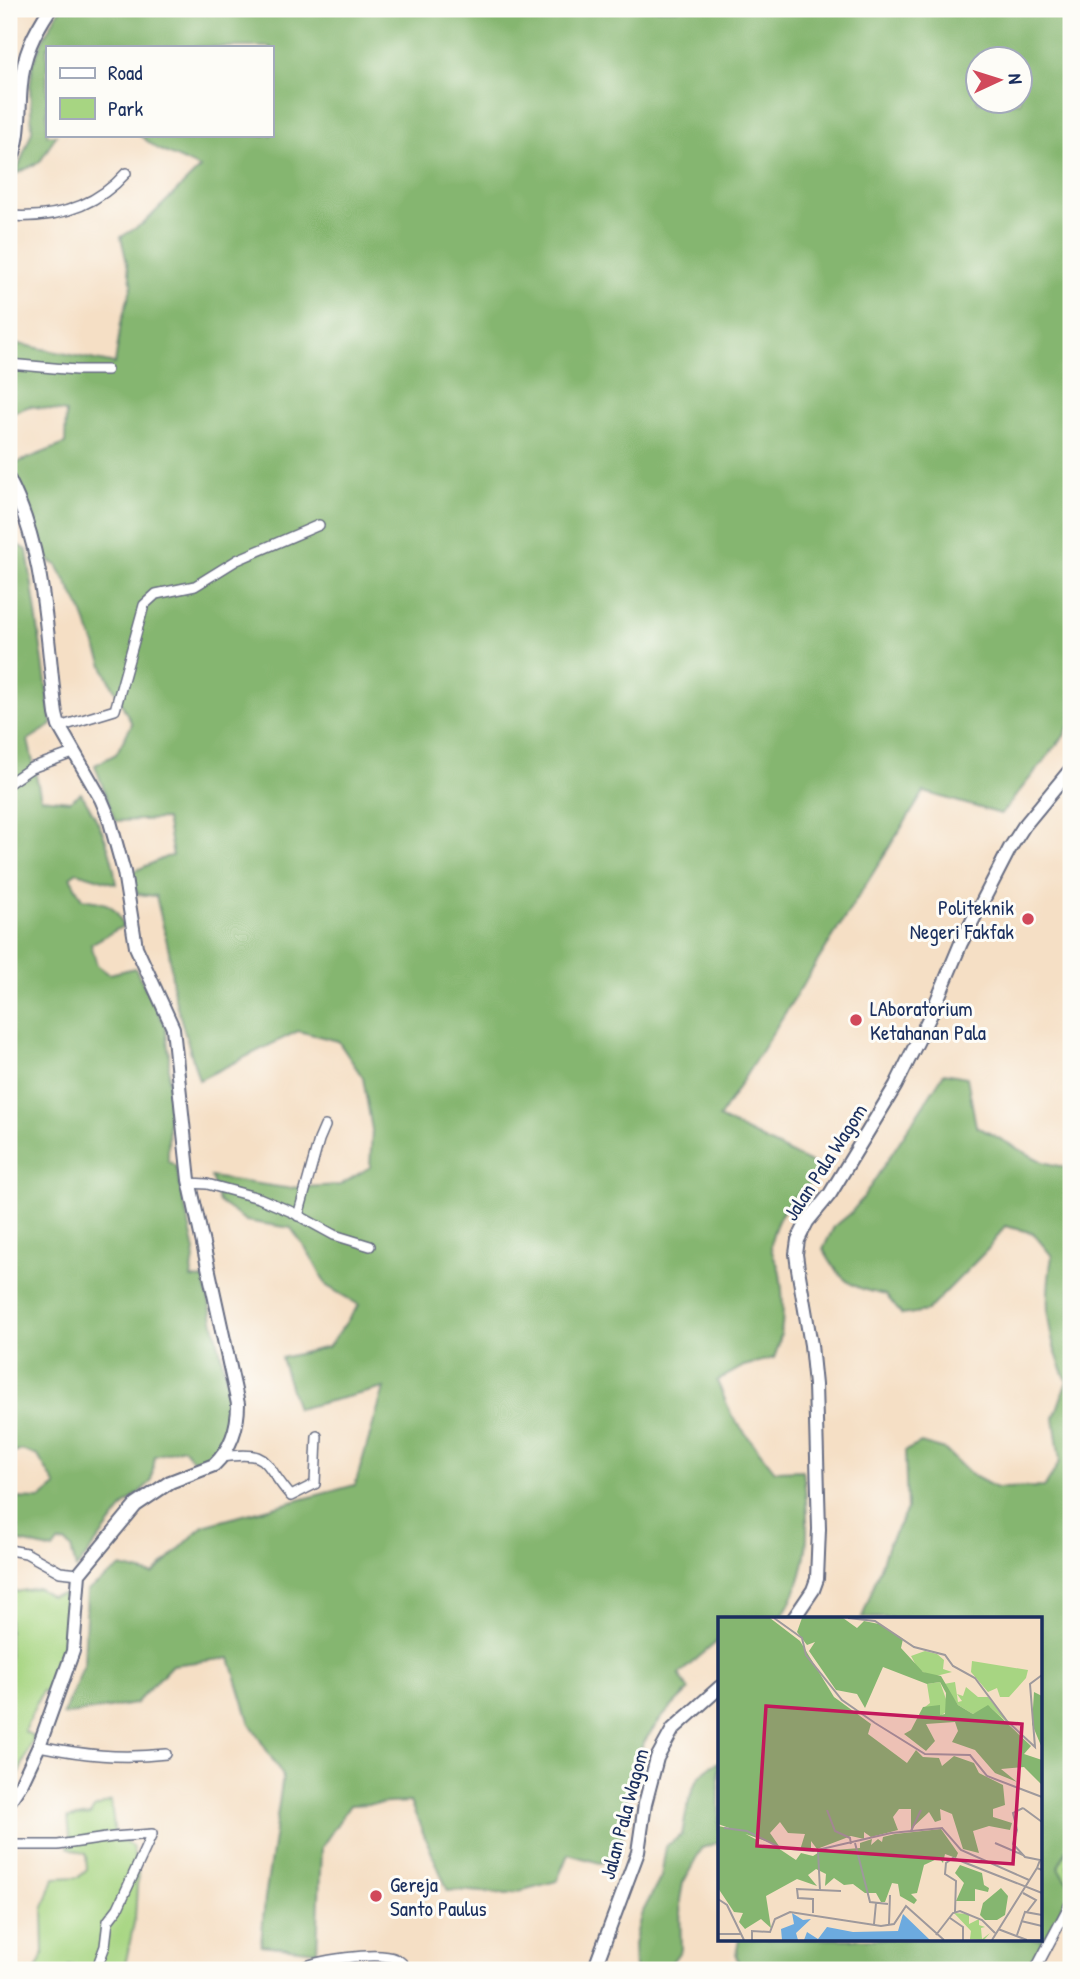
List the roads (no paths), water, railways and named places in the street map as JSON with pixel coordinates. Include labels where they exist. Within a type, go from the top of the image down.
[{"type":"main road","points":[[9,165],[20,133],[20,88],[25,60],[38,27],[50,9]]},
{"type":"main road","points":[[9,480],[25,514],[33,541],[56,714],[73,753],[101,799],[109,818],[124,872],[136,947],[173,1028],[189,1183],[238,1404],[233,1435],[214,1465],[161,1486],[136,1505],[79,1574],[73,1651],[39,1745],[22,1782],[9,1802]]},
{"type":"main road","name":"Jalan Pala Wagom","points":[[795,1617],[817,1579],[819,1528],[815,1385],[811,1345],[797,1269],[798,1240],[807,1222],[830,1194],[896,1085],[933,1010],[961,943],[1010,848],[1024,826],[1071,769]]},
{"type":"main road","name":"Jalan Pala Wagom","points":[[594,1970],[638,1852],[645,1804],[657,1758],[673,1729],[718,1688]]},
{"type":"street","points":[[9,216],[34,218],[56,215],[88,202],[114,186],[126,173]]},
{"type":"street","points":[[9,364],[107,370]]},
{"type":"street","points":[[60,727],[115,710],[144,605],[156,594],[195,586],[237,560],[319,525]]},
{"type":"street","points":[[9,783],[31,768],[73,753]]},
{"type":"street","points":[[298,1216],[325,1126]]},
{"type":"street","points":[[189,1183],[207,1184],[259,1198],[334,1235],[370,1246]]},
{"type":"street","points":[[221,1457],[256,1455],[267,1461],[275,1477],[291,1496],[315,1484],[317,1436]]},
{"type":"street","points":[[9,1512],[9,1531]]},
{"type":"street","points":[[9,1550],[31,1556],[56,1571],[79,1574]]},
{"type":"street","points":[[39,1745],[82,1755],[166,1755]]},
{"type":"street","points":[[9,1845],[58,1845],[152,1834],[118,1908],[108,1922],[105,1946],[96,1970]]},
{"type":"street","points":[[1035,1970],[1071,1902]]},
{"type":"street","points":[[298,1970],[326,1960],[373,1957],[396,1959],[408,1970]]},
{"type":"place","name":"Politeknik Negeri Fakfak","points":[[1028,919]]},
{"type":"place","name":"LAboratorium Ketahanan Pala","points":[[856,1020]]},
{"type":"place","name":"Gereja Santo Paulus","points":[[376,1896]]}]
